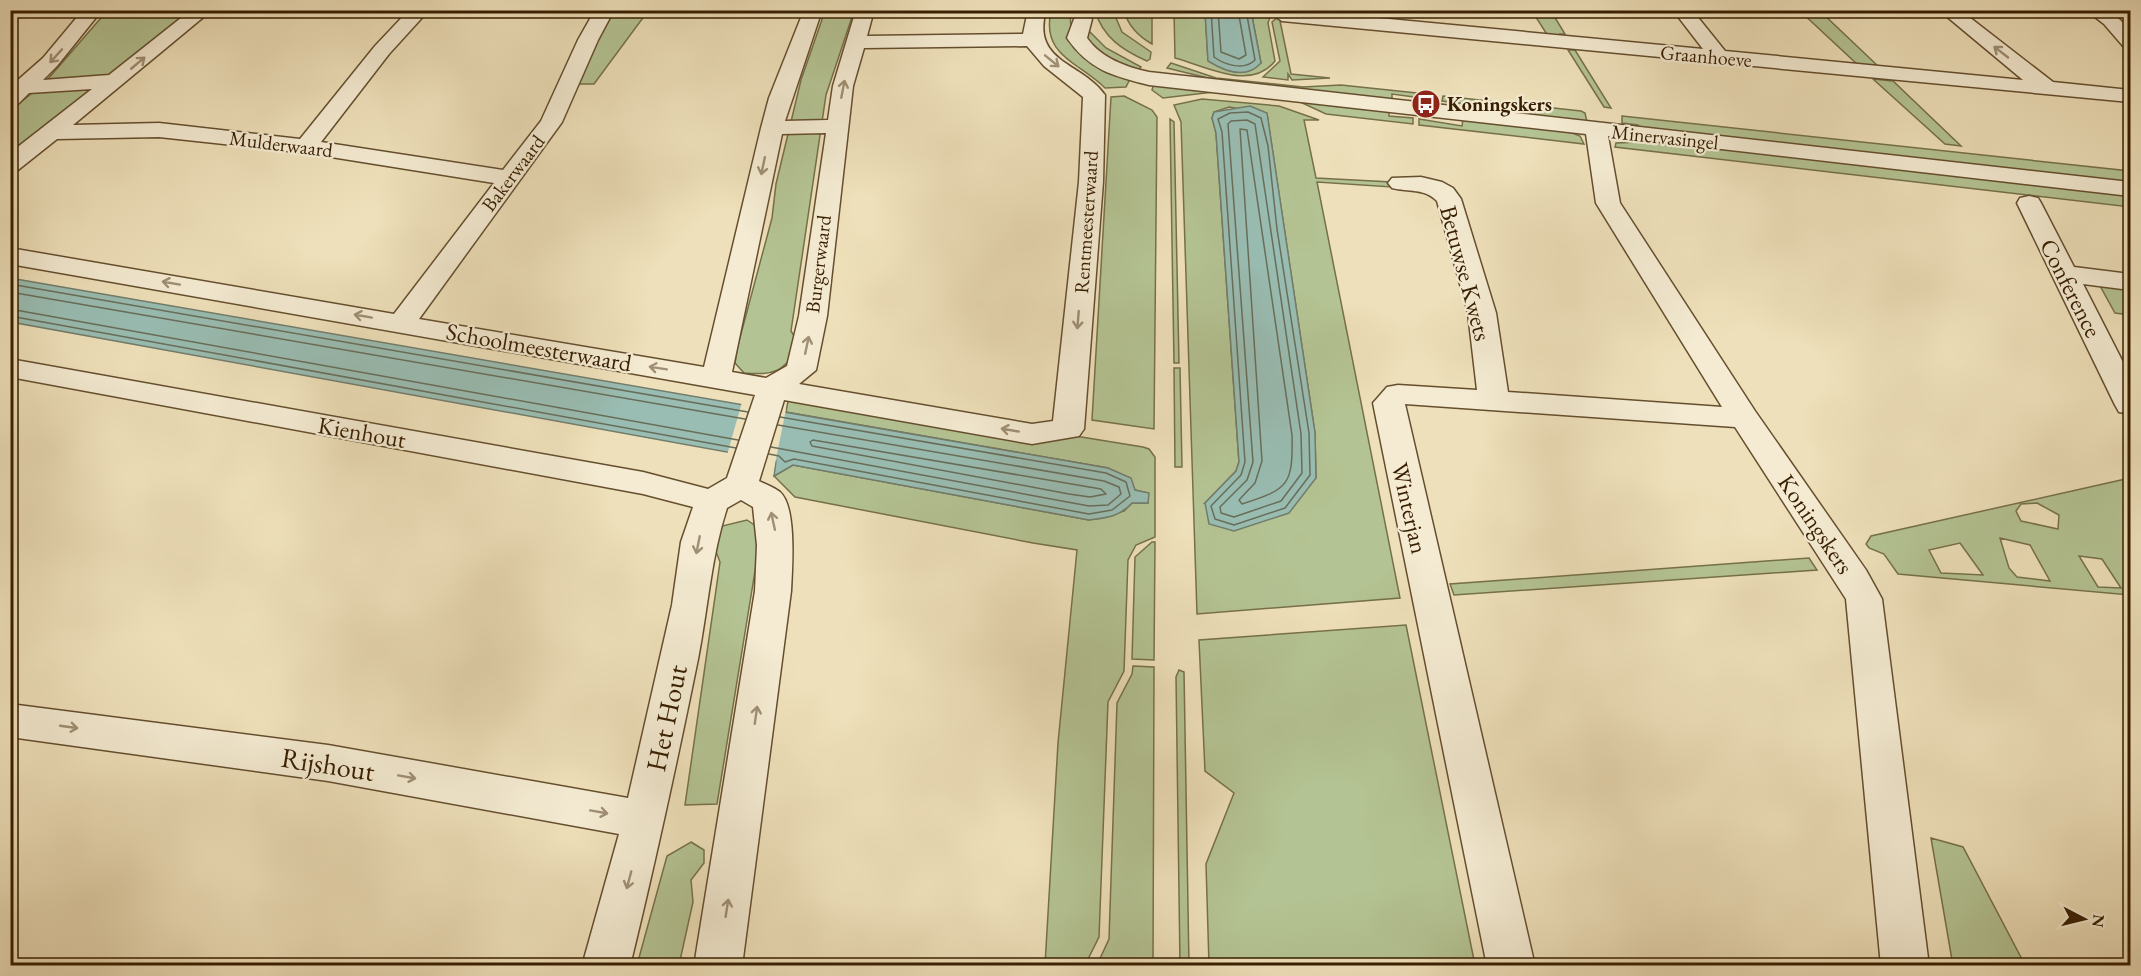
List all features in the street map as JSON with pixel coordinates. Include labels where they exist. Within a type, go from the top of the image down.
[{"type":"street","points":[[18,93],[50,62],[93,10]]},
{"type":"street","points":[[10,165],[203,10]]},
{"type":"street","points":[[306,146],[381,50],[420,10]]},
{"type":"street","name":"Bakerwaard","points":[[402,323],[551,122],[604,10]]},
{"type":"street","points":[[716,378],[772,128],[780,98],[813,10]]},
{"type":"street","name":"Burgerwaard","points":[[771,392],[801,370],[813,316],[836,126],[854,42],[865,10]]},
{"type":"street","points":[[854,42],[1034,40],[1036,10]]},
{"type":"street","points":[[1682,10],[1719,57]]},
{"type":"street","points":[[1948,10],[2047,88]]},
{"type":"street","points":[[2095,10],[2111,21],[2130,42]]},
{"type":"street","name":"Minervasingel","points":[[1082,15],[1077,38],[1082,48],[1092,57],[1109,66],[1175,83],[1200,83],[2130,189]]},
{"type":"street","name":"Graanhoeve","points":[[1282,15],[1410,20],[1719,57],[2130,96]]},
{"type":"street","name":"Rentmeesterwaard","points":[[1034,40],[1042,53],[1094,95],[1090,182],[1068,429]]},
{"type":"street","points":[[18,93],[116,81]]},
{"type":"street","points":[[772,128],[836,126]]},
{"type":"street","name":"Koningskers","points":[[1596,129],[1608,203],[1744,418],[1853,579],[1863,599],[1905,966]]},
{"type":"street","name":"Mulderwaard","points":[[52,132],[159,130],[306,146],[509,178]]},
{"type":"street","name":"Betuwse Kwets","points":[[1400,183],[1430,185],[1441,189],[1449,199],[1482,313],[1494,400]]},
{"type":"street","name":"Conference","points":[[2029,203],[2130,405]]},
{"type":"street","name":"Schoolmeesterwaard","points":[[10,256],[716,378],[771,392],[1032,434],[1068,429]]},
{"type":"street","points":[[2065,274],[2130,282]]},
{"type":"street","name":"Kienhout","points":[[10,368],[631,481],[733,485]]},
{"type":"street","name":"Het Hout","points":[[606,966],[644,820],[686,627],[698,542],[733,485],[771,392]]},
{"type":"street","name":"Winterjan","points":[[1511,966],[1388,403],[1398,394],[1744,418]]},
{"type":"street","points":[[718,966],[741,825],[772,593],[776,530],[769,501],[733,485]]},
{"type":"street","name":"Rijshout","points":[[10,720],[328,763],[644,820]]},
{"type":"green space","points":[[107,11],[194,11],[106,78],[47,80]]},
{"type":"green space","points":[[608,11],[648,11],[594,84],[576,84]]},
{"type":"green space","points":[[825,11],[854,11],[826,95],[791,331],[800,345],[783,367],[777,370],[744,373],[735,363],[738,345],[772,218],[776,184],[801,80]]},
{"type":"green space","points":[[1051,11],[1070,11],[1071,29],[1130,79],[1126,87],[1105,88],[1064,57],[1052,38],[1049,26]]},
{"type":"green space","points":[[1095,11],[1113,11],[1122,32],[1151,52],[1150,59],[1147,61],[1138,57],[1115,42],[1103,28]]},
{"type":"green space","points":[[1124,11],[1152,11],[1152,44],[1134,30]]},
{"type":"green space","points":[[1174,11],[1205,11],[1208,60],[1223,68],[1240,71],[1261,63],[1251,11],[1275,11],[1276,15],[1270,17],[1268,23],[1275,61],[1265,70],[1254,75],[1241,76],[1214,71],[1175,58]]},
{"type":"green space","points":[[1532,11],[1551,11],[1565,34],[1560,34],[1561,37],[1548,36]]},
{"type":"green space","points":[[1800,11],[1820,11],[1879,67],[1858,65]]},
{"type":"green space","points":[[1279,16],[1291,74],[1330,78],[1292,80],[1288,74],[1288,80],[1263,77],[1280,61],[1272,22]]},
{"type":"green space","points":[[1085,32],[1090,32],[1106,48],[1141,67],[1136,72],[1120,67],[1090,47]]},
{"type":"green space","points":[[1568,50],[1575,50],[1611,108],[1604,107]]},
{"type":"green space","points":[[1171,63],[1216,78],[1303,87],[1341,85],[1436,95],[1437,100],[1392,94],[1392,101],[1220,81],[1167,68]]},
{"type":"green space","points":[[1873,79],[1893,81],[1961,146],[1945,144]]},
{"type":"green space","points":[[1154,83],[1214,92],[1163,98],[1152,90]]},
{"type":"green space","points":[[92,87],[90,91],[11,153],[11,110],[36,90]]},
{"type":"green space","points":[[1124,96],[1152,110],[1157,117],[1154,429],[1092,420],[1111,97]]},
{"type":"green space","points":[[1443,96],[1581,111],[1585,113],[1587,122],[1463,108],[1464,104],[1442,101]]},
{"type":"green space","points":[[1202,99],[1279,106],[1319,120],[1304,120],[1316,178],[1392,182],[1392,187],[1317,182],[1400,598],[1197,614],[1181,122],[1174,105]],"holes":[[[1229,107],[1267,114],[1315,433],[1316,478],[1205,503],[1236,471],[1239,462],[1216,133],[1212,118],[1214,112]]]},
{"type":"green space","points":[[1296,100],[1389,111],[1389,116],[1413,118],[1413,124],[1326,114]]},
{"type":"green space","points":[[1622,116],[2130,171],[2130,183],[1640,128],[1638,125],[1622,123]]},
{"type":"green space","points":[[1170,119],[1174,122],[1179,363],[1174,363]]},
{"type":"green space","points":[[1419,119],[1462,126],[1463,119],[1570,132],[1580,136],[1584,144],[1419,125]]},
{"type":"green space","points":[[1639,139],[2130,195],[2130,207],[1615,147],[1616,143],[1639,142]]},
{"type":"green space","points":[[2099,284],[2114,285],[2130,291],[2130,315],[2115,313]]},
{"type":"green space","points":[[1174,368],[1180,368],[1182,467],[1175,467]]},
{"type":"green space","points":[[788,401],[1069,435],[1143,447],[1149,449],[1155,457],[1155,537],[1136,545],[1128,560],[1124,671],[1108,702],[1099,937],[1085,965],[1045,965],[1058,743],[1077,550],[795,497],[774,476],[793,465],[1089,520],[1124,511],[1132,503],[1148,503],[1148,493],[1135,490],[1108,468],[786,412]]},
{"type":"green space","points":[[2130,478],[2130,595],[1898,574],[1884,554],[1869,548],[1866,544],[1871,536]],"holes":[[[2037,503],[2059,515],[2058,529],[2021,521],[2016,511],[2021,504]],[[2000,538],[2030,545],[2050,581],[2017,577],[2009,568]],[[1960,543],[1983,575],[1941,573],[1929,550]],[[2079,556],[2102,559],[2121,588],[2098,587]]]},
{"type":"green space","points":[[747,520],[759,528],[757,559],[717,804],[685,805],[720,562],[715,549],[718,527]]},
{"type":"green space","points":[[1155,542],[1154,660],[1132,659],[1135,557]]},
{"type":"green space","points":[[1809,558],[1817,570],[1454,595],[1450,584]]},
{"type":"green space","points":[[1406,625],[1475,965],[1209,965],[1206,864],[1234,793],[1205,771],[1199,640]]},
{"type":"green space","points":[[1133,666],[1154,667],[1153,965],[1097,965],[1109,939],[1117,703],[1132,674]]},
{"type":"green space","points":[[1179,670],[1184,672],[1189,966],[1180,965],[1176,677]]},
{"type":"green space","points":[[1931,838],[1963,847],[2025,965],[1968,965],[1952,960]]},
{"type":"green space","points":[[691,842],[704,850],[704,863],[691,880],[693,902],[679,965],[637,965],[667,856]]},
{"type":"water","points":[[1205,11],[1251,11],[1261,63],[1249,71],[1235,72],[1208,61]]},
{"type":"water","points":[[1250,106],[1267,113],[1315,433],[1316,478],[1289,513],[1234,531],[1209,524],[1205,503],[1236,471],[1239,462],[1216,133],[1212,118],[1214,112]]},
{"type":"water","points":[[10,278],[1108,468],[1131,478],[1135,490],[1149,493],[1148,503],[1132,503],[1117,514],[1089,520],[793,465],[774,476],[776,461],[11,322]]},
{"type":"pier","points":[[742,402],[786,409],[773,474],[771,474],[773,464],[727,455]]},
{"type":"place","name":"Koningskers","points":[[1426,104]]}]
